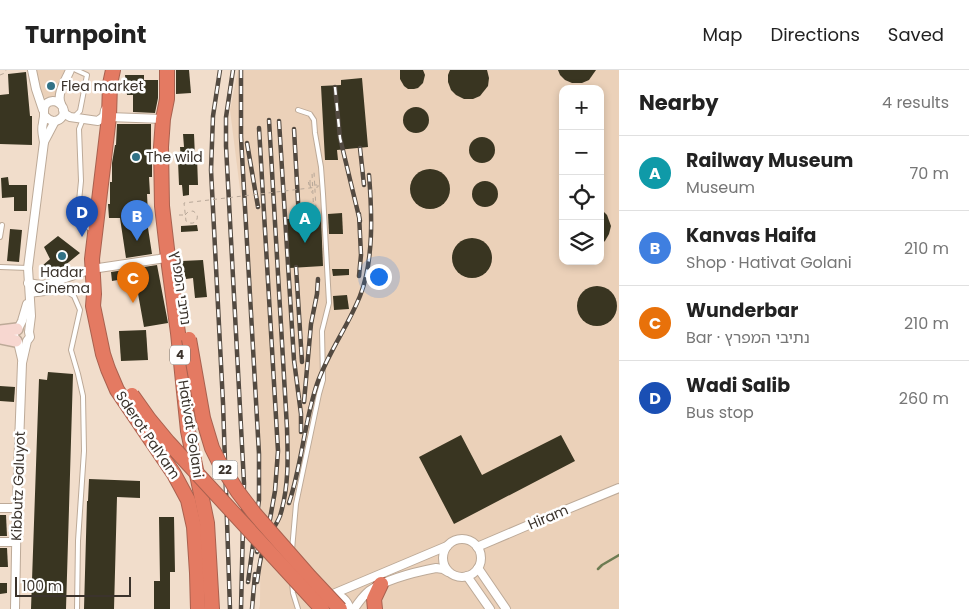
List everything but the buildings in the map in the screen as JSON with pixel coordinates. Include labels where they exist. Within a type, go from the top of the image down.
[{"type":"highway","name":"Hativat Golani","points":[[166,72],[167,99],[163,118],[162,206],[188,431],[207,523],[212,609]]},
{"type":"highway","name":"Sderot PalYam","points":[[112,77],[90,229],[93,306],[103,354],[117,390],[174,474],[188,500],[194,527],[198,609]]},
{"type":"highway","name":"נתיבי המפרץ","points":[[167,99],[170,119],[172,208],[178,265],[202,418],[212,448],[238,492],[254,513],[340,609]]},
{"type":"highway","name":"22","points":[[94,294],[120,377],[149,419],[322,609]]},
{"type":"highway","points":[[374,609],[374,599],[381,584]]},
{"type":"street","points":[[0,338],[20,341],[30,337],[31,309],[28,268],[44,142],[42,129],[44,113],[46,104],[55,101],[62,107],[62,116],[55,121],[49,120],[44,113],[32,70]]},
{"type":"street","points":[[70,70],[59,98],[66,114],[70,117],[98,121],[107,117],[163,118]]},
{"type":"street","points":[[44,142],[55,121]]},
{"type":"street","points":[[28,283],[48,284],[92,269],[164,258],[168,254]]},
{"type":"street","points":[[20,341],[14,335],[24,315],[30,295]]},
{"type":"street","points":[[0,331],[26,328],[29,332]]},
{"type":"street","name":"Kibbutz Galuyot","points":[[14,609],[22,363],[20,341]]},
{"type":"street","name":"Hiram","points":[[477,547],[619,488]]},
{"type":"street","points":[[0,508],[16,508]]},
{"type":"street","points":[[312,609],[320,597],[326,594],[333,594],[343,598],[352,609],[368,592],[381,584],[436,568],[461,577],[471,575],[478,568],[481,558],[477,547],[468,540],[456,540],[447,546],[333,594]]},
{"type":"street","points":[[0,542],[16,542]]},
{"type":"street","points":[[447,546],[443,558],[446,569],[451,574]]},
{"type":"street","points":[[478,568],[506,609]]},
{"type":"street","points":[[467,576],[490,609]]},
{"type":"lane","points":[[70,117],[80,111],[87,75],[76,70]]},
{"type":"lane","points":[[291,559],[296,504],[323,380],[322,331],[329,303],[321,167],[314,120],[310,114],[298,110]]},
{"type":"lane","points":[[102,135],[107,117]]},
{"type":"lane","points":[[83,119],[79,129],[81,181],[78,211],[81,221],[90,229]]},
{"type":"lane","points":[[0,238],[2,225]]},
{"type":"lane","points":[[87,251],[92,269]]},
{"type":"lane","points":[[0,267],[28,268]]},
{"type":"lane","points":[[30,295],[67,292],[74,296],[80,310],[71,350],[83,396],[84,451],[78,541],[77,609]]},
{"type":"lane","points":[[290,566],[293,593],[298,609]]},
{"type":"lane","points":[[197,573],[204,594]]},
{"type":"path","points":[[0,75],[5,73],[6,70]]},
{"type":"path","points":[[313,192],[310,192],[310,184],[310,180],[308,180],[309,185],[318,184],[318,209],[316,209],[314,172],[312,172],[313,192],[314,218]]},
{"type":"path","points":[[179,215],[185,215],[188,212],[193,211],[198,217],[192,224],[186,221],[184,202],[318,187]]},
{"type":"shaded area","name":"Flea market","points":[[34,70],[70,70],[59,96],[40,98]]},
{"type":"shaded area","points":[[238,70],[619,70],[619,609],[259,609],[261,483],[250,269],[230,110]]},
{"type":"waterway","points":[[598,569],[619,555]]},
{"type":"railway","points":[[220,70],[213,116],[211,170],[223,403],[230,609]]},
{"type":"railway","points":[[233,70],[226,117],[226,146],[244,483],[241,609]]},
{"type":"railway","points":[[241,70],[241,137],[259,454],[259,500],[248,582]]},
{"type":"railway","points":[[335,87],[340,138],[360,221]]},
{"type":"railway","points":[[257,582],[263,549],[280,516],[283,505],[288,461],[269,120]]},
{"type":"railway","points":[[279,121],[294,360],[301,414],[301,432]]},
{"type":"railway","points":[[257,552],[270,519],[275,491],[278,451],[259,128]]},
{"type":"railway","points":[[294,129],[299,219]]},
{"type":"railway","points":[[247,143],[258,207]]},
{"type":"railway","points":[[360,148],[364,185]]},
{"type":"railway","points":[[289,503],[317,384],[355,307],[365,282],[371,236],[369,175]]},
{"type":"railway","points":[[359,214],[361,255],[359,276]]},
{"type":"railway","points":[[296,267],[302,362]]},
{"type":"railway","points":[[304,402],[311,324],[318,279]]},
{"type":"railway","points":[[252,609],[255,574]]},
{"type":"place","name":"Flea market","points":[[51,86]]},
{"type":"place","name":"The wild","points":[[136,157]]},
{"type":"place","name":"Wadi Salib","points":[[82,237]]},
{"type":"place","name":"Kanvas Haifa","points":[[137,241]]},
{"type":"place","name":"Railway Museum","points":[[305,243]]},
{"type":"place","name":"Hadar Cinema","points":[[62,256]]},
{"type":"place","name":"Wunderbar","points":[[133,303]]}]
